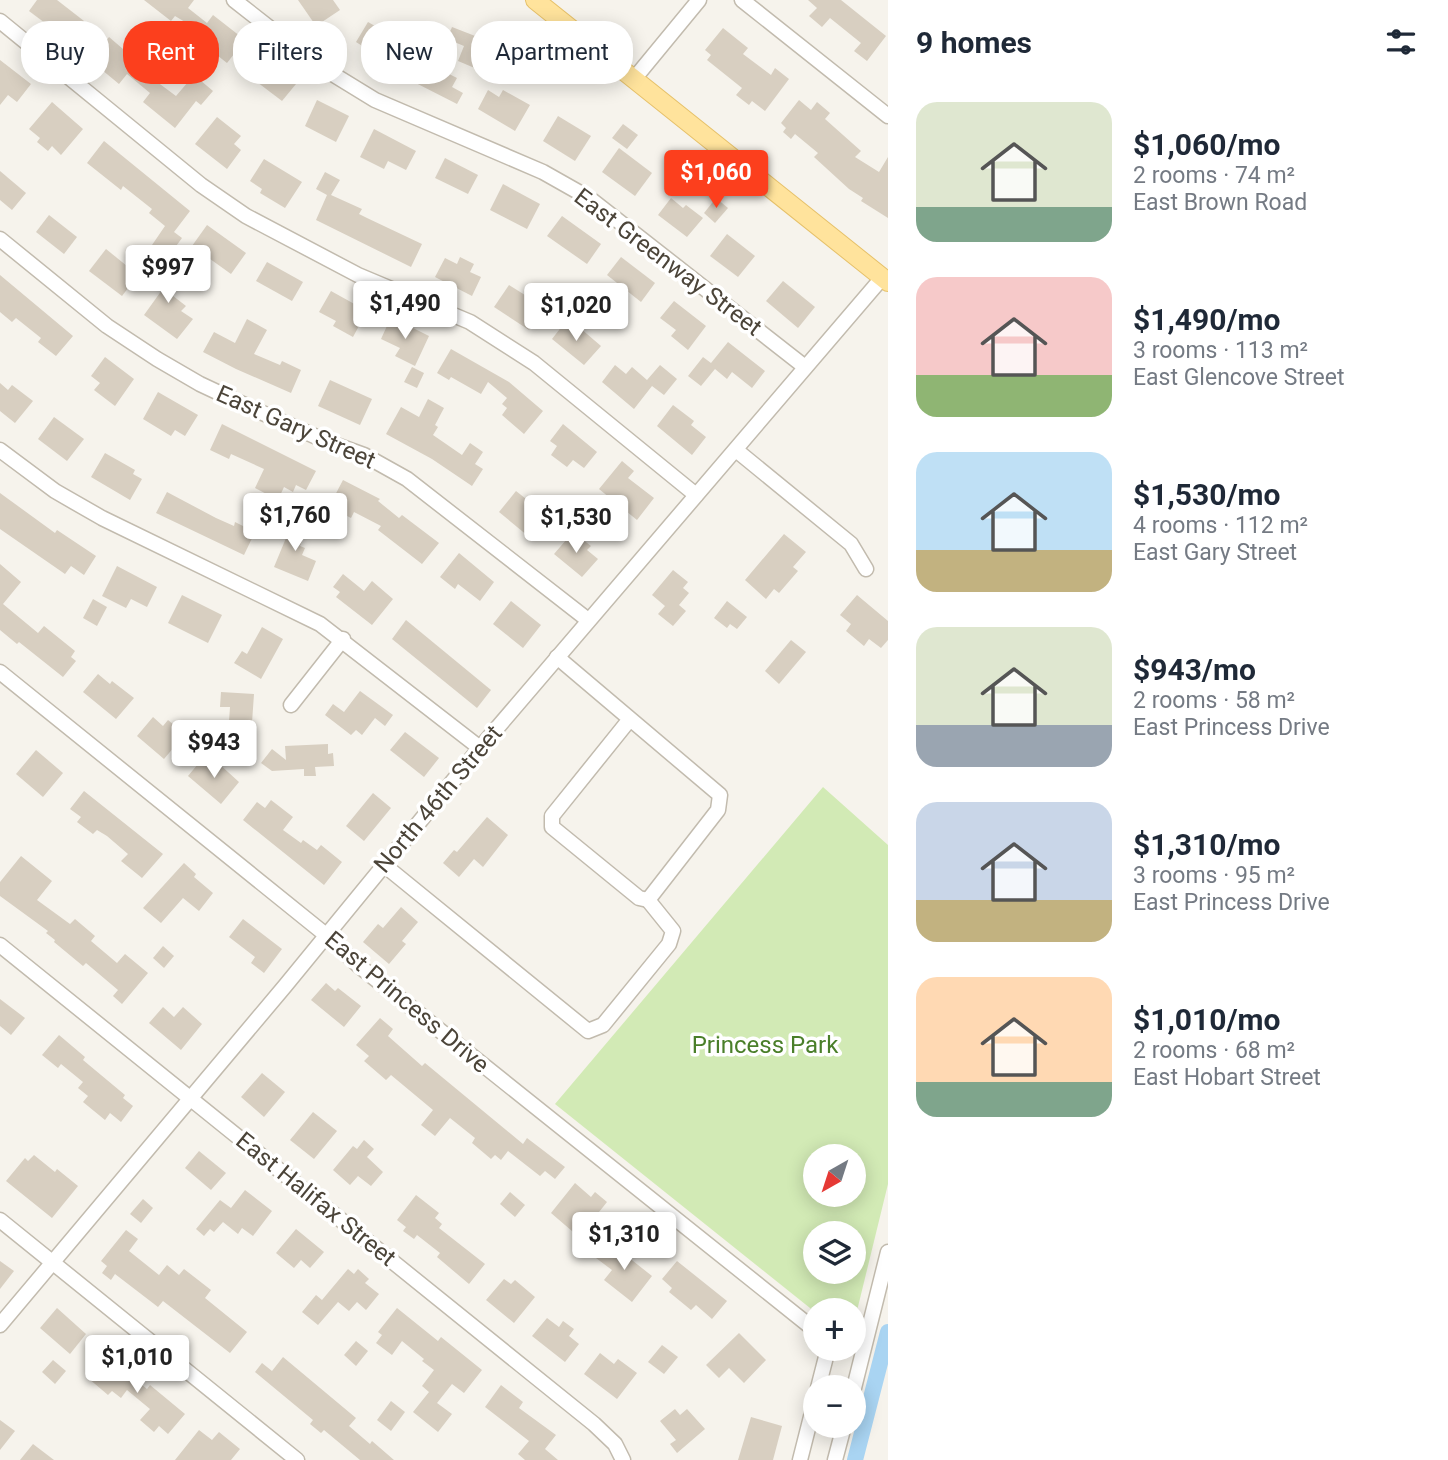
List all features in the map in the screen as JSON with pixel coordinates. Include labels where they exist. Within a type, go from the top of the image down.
[{"type":"main road","points":[[535,0],[885,280]]},
{"type":"street","points":[[634,79],[699,0]]},
{"type":"street","points":[[742,0],[888,116]]},
{"type":"street","name":"East Greenway Street","points":[[239,1],[313,62],[376,100],[543,172],[589,198],[805,367]]},
{"type":"street","points":[[0,21],[201,185],[246,216],[358,275],[471,322],[534,363],[696,495]]},
{"type":"street","name":"East Gary Street","points":[[0,239],[107,326],[200,384],[328,442],[364,455],[407,479],[588,620]]},
{"type":"street","name":"North 46th Street","points":[[0,1325],[588,620],[805,367],[885,280]]},
{"type":"street","points":[[0,450],[55,491],[102,518],[291,607],[343,639],[481,748]]},
{"type":"street","points":[[736,450],[851,544],[866,569]]},
{"type":"street","points":[[291,705],[343,639]]},
{"type":"street","points":[[557,657],[720,795],[718,810],[648,900]]},
{"type":"street","name":"East Princess Drive","points":[[0,672],[326,934],[368,973],[803,1321]]},
{"type":"street","points":[[384,865],[588,1031],[603,1025],[669,944],[673,931],[648,900],[639,898],[552,827],[551,816],[630,719]]},
{"type":"street","name":"East Halifax Street","points":[[0,945],[594,1424],[615,1444],[623,1460]]},
{"type":"street","points":[[0,1220],[297,1460]]},
{"type":"street","points":[[857,1375],[888,1252]]},
{"type":"street","points":[[800,1460],[806,1438]]},
{"type":"street","points":[[835,1460],[841,1438]]},
{"type":"green space","name":"Princess Park","points":[[823,787],[888,845],[888,1184],[866,1274],[866,1221],[803,1221],[803,1284],[864,1284],[860,1298],[803,1298],[803,1302],[555,1104]]},
{"type":"building","points":[[37,0],[57,0],[84,21],[42,21],[29,11]]},
{"type":"building","points":[[144,0],[194,0],[188,8],[204,21],[183,21],[175,16],[171,21]]},
{"type":"building","points":[[298,0],[333,0],[340,10],[324,21],[313,21]]},
{"type":"building","points":[[808,0],[841,0],[886,36],[867,61],[854,51],[861,43],[830,18],[822,27],[809,16],[817,8]]},
{"type":"building","points":[[213,15],[233,31],[233,55],[227,63],[219,57],[219,21],[208,21]]},
{"type":"building","points":[[723,28],[748,48],[743,54],[771,75],[775,68],[789,79],[765,111],[752,101],[749,105],[736,95],[742,88],[707,60],[711,55],[705,50]]},
{"type":"building","points":[[457,29],[471,34],[471,66],[458,61],[464,46],[457,43]]},
{"type":"building","points":[[109,37],[123,49],[123,79],[119,84],[109,76]]},
{"type":"building","points":[[0,60],[21,76],[21,84],[31,84],[17,102],[8,95],[0,105]]},
{"type":"building","points":[[139,84],[160,84],[176,96],[186,84],[205,84],[213,91],[201,105],[196,101],[175,128],[143,102],[150,93]]},
{"type":"building","points":[[260,84],[296,84],[282,101]]},
{"type":"building","points":[[418,84],[454,84],[452,87],[463,93],[457,104]]},
{"type":"building","points":[[488,90],[499,97],[503,90],[530,105],[515,131],[478,109]]},
{"type":"building","points":[[317,100],[349,116],[336,142],[305,126]]},
{"type":"building","points":[[799,100],[811,110],[817,102],[830,113],[825,119],[861,151],[855,157],[879,172],[888,157],[888,218],[861,201],[863,198],[814,157],[818,153],[795,134],[791,139],[783,132],[786,128],[781,123]]},
{"type":"building","points":[[52,102],[83,129],[61,155],[52,146],[48,151],[37,142],[40,138],[29,129]]},
{"type":"building","points":[[558,116],[591,136],[575,161],[543,141]]},
{"type":"building","points":[[217,117],[241,136],[234,144],[241,150],[227,169],[195,144]]},
{"type":"building","points":[[623,124],[638,135],[627,149],[612,138]]},
{"type":"building","points":[[374,129],[416,151],[406,170],[388,161],[384,169],[360,157]]},
{"type":"building","points":[[104,141],[190,211],[174,232],[182,238],[168,257],[152,245],[165,226],[149,213],[152,209],[123,186],[121,190],[87,163]]},
{"type":"building","points":[[619,148],[652,173],[635,196],[602,172]]},
{"type":"building","points":[[445,158],[478,175],[468,194],[435,178]]},
{"type":"building","points":[[264,159],[302,182],[285,208],[260,193],[262,189],[250,181]]},
{"type":"building","points":[[0,171],[26,193],[12,210],[0,200]]},
{"type":"building","points":[[325,172],[340,180],[331,195],[362,209],[359,214],[422,244],[411,267],[316,220],[327,195],[316,189]]},
{"type":"building","points":[[503,184],[540,204],[527,229],[490,210]]},
{"type":"building","points":[[671,198],[683,208],[686,205],[703,218],[687,237],[658,215]]},
{"type":"building","points":[[716,198],[728,208],[715,223],[704,213]]},
{"type":"building","points":[[49,215],[77,237],[64,254],[36,232]]},
{"type":"building","points":[[562,216],[601,244],[587,264],[547,236]]},
{"type":"building","points":[[207,225],[246,253],[231,274],[192,246]]},
{"type":"building","points":[[727,234],[755,256],[738,277],[710,256]]},
{"type":"building","points":[[106,249],[138,275],[122,296],[89,271]]},
{"type":"building","points":[[460,257],[474,264],[470,272],[481,277],[472,296],[435,277],[445,258],[457,264]]},
{"type":"building","points":[[621,257],[655,283],[641,302],[607,275]]},
{"type":"building","points":[[267,262],[303,282],[292,301],[256,281]]},
{"type":"building","points":[[164,264],[180,276],[168,292],[186,306],[181,311],[193,319],[177,339],[144,315],[162,290],[151,281]]},
{"type":"building","points":[[0,275],[73,336],[56,356],[38,342],[41,338],[16,318],[12,322],[0,312]]},
{"type":"building","points":[[783,281],[815,307],[798,328],[766,301]]},
{"type":"building","points":[[509,285],[544,307],[529,330],[494,307]]},
{"type":"building","points":[[331,291],[367,311],[353,337],[333,326],[336,321],[319,312]]},
{"type":"building","points":[[674,301],[706,326],[688,350],[671,336],[676,330],[660,318]]},
{"type":"building","points":[[391,317],[429,336],[415,366],[395,356],[400,348],[381,339]]},
{"type":"building","points":[[247,319],[267,330],[254,354],[280,365],[282,361],[301,370],[291,393],[203,352],[214,332],[235,343]]},
{"type":"building","points":[[566,321],[578,331],[580,328],[601,346],[584,365],[552,339]]},
{"type":"building","points":[[728,342],[765,371],[752,388],[732,372],[727,379],[715,369],[701,386],[688,376],[703,357],[711,363]]},
{"type":"building","points":[[451,349],[509,382],[543,411],[524,434],[502,415],[507,408],[502,404],[507,398],[488,382],[481,394],[451,377],[449,380],[437,373]]},
{"type":"building","points":[[105,357],[134,379],[115,406],[94,390],[100,383],[91,376]]},
{"type":"building","points":[[615,365],[626,374],[632,367],[647,380],[660,365],[677,379],[664,395],[652,386],[634,409],[602,382]]},
{"type":"building","points":[[412,367],[424,373],[417,388],[404,382]]},
{"type":"building","points":[[330,380],[372,399],[360,425],[318,406]]},
{"type":"building","points":[[0,383],[8,390],[12,385],[33,401],[15,423],[0,411]]},
{"type":"building","points":[[158,392],[198,415],[185,436],[175,430],[171,436],[143,419]]},
{"type":"building","points":[[428,399],[444,408],[433,435],[462,455],[470,443],[483,452],[475,464],[483,469],[472,486],[432,459],[386,434],[401,407],[419,417]]},
{"type":"building","points":[[673,405],[694,421],[691,425],[706,437],[692,455],[657,426]]},
{"type":"building","points":[[54,417],[84,439],[67,461],[38,439]]},
{"type":"building","points":[[222,424],[316,471],[306,490],[296,485],[293,492],[284,487],[278,500],[255,488],[264,469],[231,454],[229,459],[210,450]]},
{"type":"building","points":[[563,424],[597,452],[584,468],[573,460],[567,467],[551,455],[557,446],[550,441]]},
{"type":"building","points":[[105,453],[135,470],[133,474],[142,479],[130,500],[91,477]]},
{"type":"building","points":[[622,461],[634,471],[628,478],[654,498],[637,520],[599,489]]},
{"type":"building","points":[[343,480],[380,499],[378,501],[399,518],[402,515],[439,543],[422,564],[378,530],[381,526],[354,512],[351,518],[337,511],[340,505],[332,501]]},
{"type":"building","points":[[516,491],[545,514],[528,536],[499,512]]},
{"type":"building","points":[[167,492],[216,518],[234,526],[235,522],[255,532],[244,555],[156,513]]},
{"type":"building","points":[[0,493],[55,533],[57,530],[96,556],[84,575],[71,566],[65,574],[0,529]]},
{"type":"building","points":[[578,508],[592,520],[580,535],[566,523]]},
{"type":"building","points":[[288,521],[307,529],[300,546],[305,548],[302,555],[316,561],[308,581],[274,567],[286,538],[282,536]]},
{"type":"building","points":[[573,532],[591,546],[587,550],[598,559],[582,577],[554,554]]},
{"type":"building","points":[[784,534],[806,552],[793,567],[798,571],[779,593],[774,589],[766,599],[745,580]]},
{"type":"building","points":[[459,553],[494,582],[480,601],[458,584],[455,589],[440,577]]},
{"type":"building","points":[[0,564],[21,582],[3,604],[38,633],[44,626],[75,651],[71,657],[76,661],[63,677],[0,630]]},
{"type":"building","points":[[117,566],[157,587],[147,607],[131,599],[126,608],[102,596]]},
{"type":"building","points":[[673,570],[688,582],[683,588],[689,593],[679,605],[686,611],[673,626],[658,614],[665,606],[652,595]]},
{"type":"building","points":[[343,574],[364,591],[372,581],[393,599],[372,625],[336,597],[340,592],[333,587]]},
{"type":"building","points":[[182,595],[222,615],[208,643],[168,623]]},
{"type":"building","points":[[857,595],[888,621],[888,640],[881,648],[869,639],[864,646],[846,631],[851,624],[840,615]]},
{"type":"building","points":[[93,599],[107,607],[97,626],[83,618]]},
{"type":"building","points":[[511,601],[541,625],[523,648],[493,624]]},
{"type":"building","points":[[727,601],[747,617],[737,629],[730,624],[727,628],[714,618]]},
{"type":"building","points":[[406,620],[491,690],[477,708],[392,639]]},
{"type":"building","points":[[262,627],[283,639],[261,679],[234,663],[242,651],[247,654]]},
{"type":"building","points":[[791,640],[806,652],[779,684],[765,671]]},
{"type":"building","points":[[98,674],[134,698],[116,719],[83,692]]},
{"type":"building","points":[[360,691],[393,715],[385,726],[375,718],[362,735],[356,730],[351,735],[325,715],[333,704],[344,712]]},
{"type":"building","points":[[221,692],[254,694],[251,737],[228,736],[230,707],[220,707]]},
{"type":"building","points":[[153,717],[163,726],[168,720],[185,734],[164,759],[137,736]]},
{"type":"building","points":[[405,732],[439,758],[424,777],[390,750]]},
{"type":"building","points":[[328,744],[328,754],[333,753],[334,766],[315,767],[316,776],[304,776],[304,769],[272,771],[261,763],[272,749],[286,760],[285,746]]},
{"type":"building","points":[[36,750],[63,773],[43,797],[16,774]]},
{"type":"building","points":[[203,758],[214,767],[218,763],[239,782],[221,804],[188,776]]},
{"type":"building","points":[[84,791],[163,854],[142,878],[121,861],[128,854],[107,836],[97,830],[93,834],[77,822],[81,817],[70,809]]},
{"type":"building","points":[[373,793],[391,808],[364,841],[346,826]]},
{"type":"building","points":[[271,800],[293,817],[283,830],[317,850],[321,845],[342,862],[324,885],[243,820],[257,802],[265,808]]},
{"type":"building","points":[[487,817],[508,835],[483,867],[474,859],[459,877],[443,863],[454,850],[457,852]]},
{"type":"building","points":[[21,856],[52,881],[37,900],[70,924],[75,919],[95,936],[91,941],[117,963],[125,954],[148,973],[122,1004],[113,996],[118,990],[86,963],[83,966],[54,942],[46,933],[48,931],[0,896],[0,882]]},
{"type":"building","points":[[184,863],[196,874],[194,877],[213,893],[199,911],[183,898],[161,923],[143,908]]},
{"type":"building","points":[[401,907],[418,922],[402,941],[406,944],[389,964],[363,942],[378,924],[383,928]]},
{"type":"building","points":[[243,919],[282,949],[264,973],[251,963],[255,957],[229,937]]},
{"type":"building","points":[[163,946],[174,956],[164,968],[153,958]]},
{"type":"building","points":[[326,983],[335,991],[338,988],[361,1006],[344,1027],[311,1000]]},
{"type":"building","points":[[0,999],[25,1018],[11,1035],[0,1026]]},
{"type":"building","points":[[163,1007],[174,1017],[183,1007],[202,1024],[181,1050],[149,1023]]},
{"type":"building","points":[[380,1018],[393,1029],[388,1036],[422,1066],[425,1063],[523,1144],[527,1138],[565,1167],[555,1179],[545,1171],[540,1176],[508,1151],[501,1160],[495,1155],[491,1159],[472,1143],[475,1138],[450,1118],[435,1136],[421,1125],[433,1110],[391,1075],[386,1080],[364,1061],[369,1056],[356,1045]]},
{"type":"building","points":[[59,1035],[85,1057],[83,1060],[125,1095],[123,1098],[133,1106],[121,1122],[110,1113],[105,1120],[83,1102],[88,1096],[78,1088],[83,1082],[61,1064],[58,1068],[42,1055]]},
{"type":"building","points":[[262,1073],[285,1092],[264,1117],[241,1097]]},
{"type":"building","points":[[313,1112],[337,1131],[314,1159],[290,1140]]},
{"type":"building","points":[[364,1140],[374,1149],[367,1157],[383,1172],[371,1186],[358,1176],[350,1185],[333,1170],[353,1146],[357,1149]]},
{"type":"building","points":[[199,1151],[226,1173],[211,1190],[185,1168]]},
{"type":"building","points":[[34,1155],[78,1186],[52,1218],[6,1181],[25,1158],[28,1161]]},
{"type":"building","points":[[575,1183],[591,1197],[595,1192],[607,1202],[579,1237],[551,1213]]},
{"type":"building","points":[[245,1190],[272,1211],[253,1236],[242,1228],[238,1234],[223,1222],[214,1232],[210,1229],[204,1236],[196,1229],[220,1200],[231,1208]]},
{"type":"building","points":[[510,1192],[525,1205],[515,1217],[500,1204]]},
{"type":"building","points":[[416,1195],[439,1213],[435,1218],[442,1224],[439,1228],[485,1264],[469,1284],[437,1257],[440,1253],[417,1235],[414,1239],[403,1231],[406,1227],[397,1220]]},
{"type":"building","points":[[143,1199],[153,1208],[141,1223],[130,1214]]},
{"type":"building","points":[[296,1229],[324,1252],[310,1268],[301,1260],[294,1268],[276,1253]]},
{"type":"building","points":[[126,1230],[138,1239],[129,1251],[159,1275],[167,1265],[179,1275],[184,1269],[211,1290],[205,1298],[247,1332],[230,1353],[163,1301],[158,1307],[115,1274],[111,1280],[102,1273],[107,1266],[101,1261]]},
{"type":"building","points":[[609,1242],[652,1276],[632,1302],[604,1280],[612,1270],[596,1258]]},
{"type":"building","points":[[0,1261],[14,1271],[0,1289]]},
{"type":"building","points":[[677,1261],[727,1301],[712,1319],[696,1305],[691,1310],[669,1292],[672,1288],[662,1279]]},
{"type":"building","points":[[348,1269],[354,1274],[358,1269],[369,1279],[365,1283],[379,1294],[366,1310],[357,1302],[349,1311],[338,1302],[318,1325],[302,1312],[316,1295],[322,1300]]},
{"type":"building","points":[[504,1279],[511,1284],[515,1280],[535,1297],[514,1323],[486,1300]]},
{"type":"building","points":[[57,1308],[86,1334],[70,1354],[40,1328]]},
{"type":"building","points":[[397,1308],[438,1341],[441,1337],[482,1370],[464,1393],[452,1384],[437,1403],[452,1414],[438,1432],[413,1412],[429,1392],[422,1386],[434,1370],[402,1341],[392,1355],[376,1343],[382,1335],[378,1332]]},
{"type":"building","points":[[547,1318],[559,1327],[563,1321],[574,1329],[569,1336],[579,1344],[565,1362],[532,1336]]},
{"type":"building","points":[[739,1333],[766,1360],[744,1383],[729,1368],[719,1378],[706,1365]]},
{"type":"building","points":[[356,1341],[368,1351],[356,1366],[344,1355]]},
{"type":"building","points":[[662,1345],[678,1357],[664,1374],[648,1362]]},
{"type":"building","points":[[600,1353],[614,1364],[618,1359],[637,1373],[617,1399],[584,1374]]},
{"type":"building","points":[[107,1356],[147,1389],[150,1385],[185,1414],[168,1434],[159,1426],[154,1432],[140,1420],[150,1409],[127,1390],[121,1398],[112,1391],[108,1395],[88,1378]]},
{"type":"building","points":[[283,1357],[356,1418],[349,1426],[394,1460],[360,1460],[324,1430],[321,1433],[310,1424],[313,1420],[255,1372],[262,1363],[272,1371]]},
{"type":"building","points":[[53,1360],[66,1371],[55,1384],[42,1372]]},
{"type":"building","points":[[501,1385],[523,1402],[519,1408],[556,1435],[545,1449],[558,1460],[525,1460],[518,1454],[529,1441],[485,1407]]},
{"type":"building","points":[[391,1401],[405,1412],[391,1431],[377,1420]]},
{"type":"building","points":[[675,1409],[680,1415],[687,1409],[705,1429],[677,1453],[670,1444],[676,1440],[660,1421]]},
{"type":"building","points":[[751,1417],[782,1426],[773,1460],[738,1460]]},
{"type":"building","points":[[0,1420],[15,1431],[0,1450]]},
{"type":"building","points":[[199,1430],[212,1440],[219,1432],[240,1449],[231,1460],[175,1460]]},
{"type":"building","points":[[33,1444],[54,1460],[20,1460]]},
{"type":"waterway","points":[[855,1460],[888,1332]]}]
